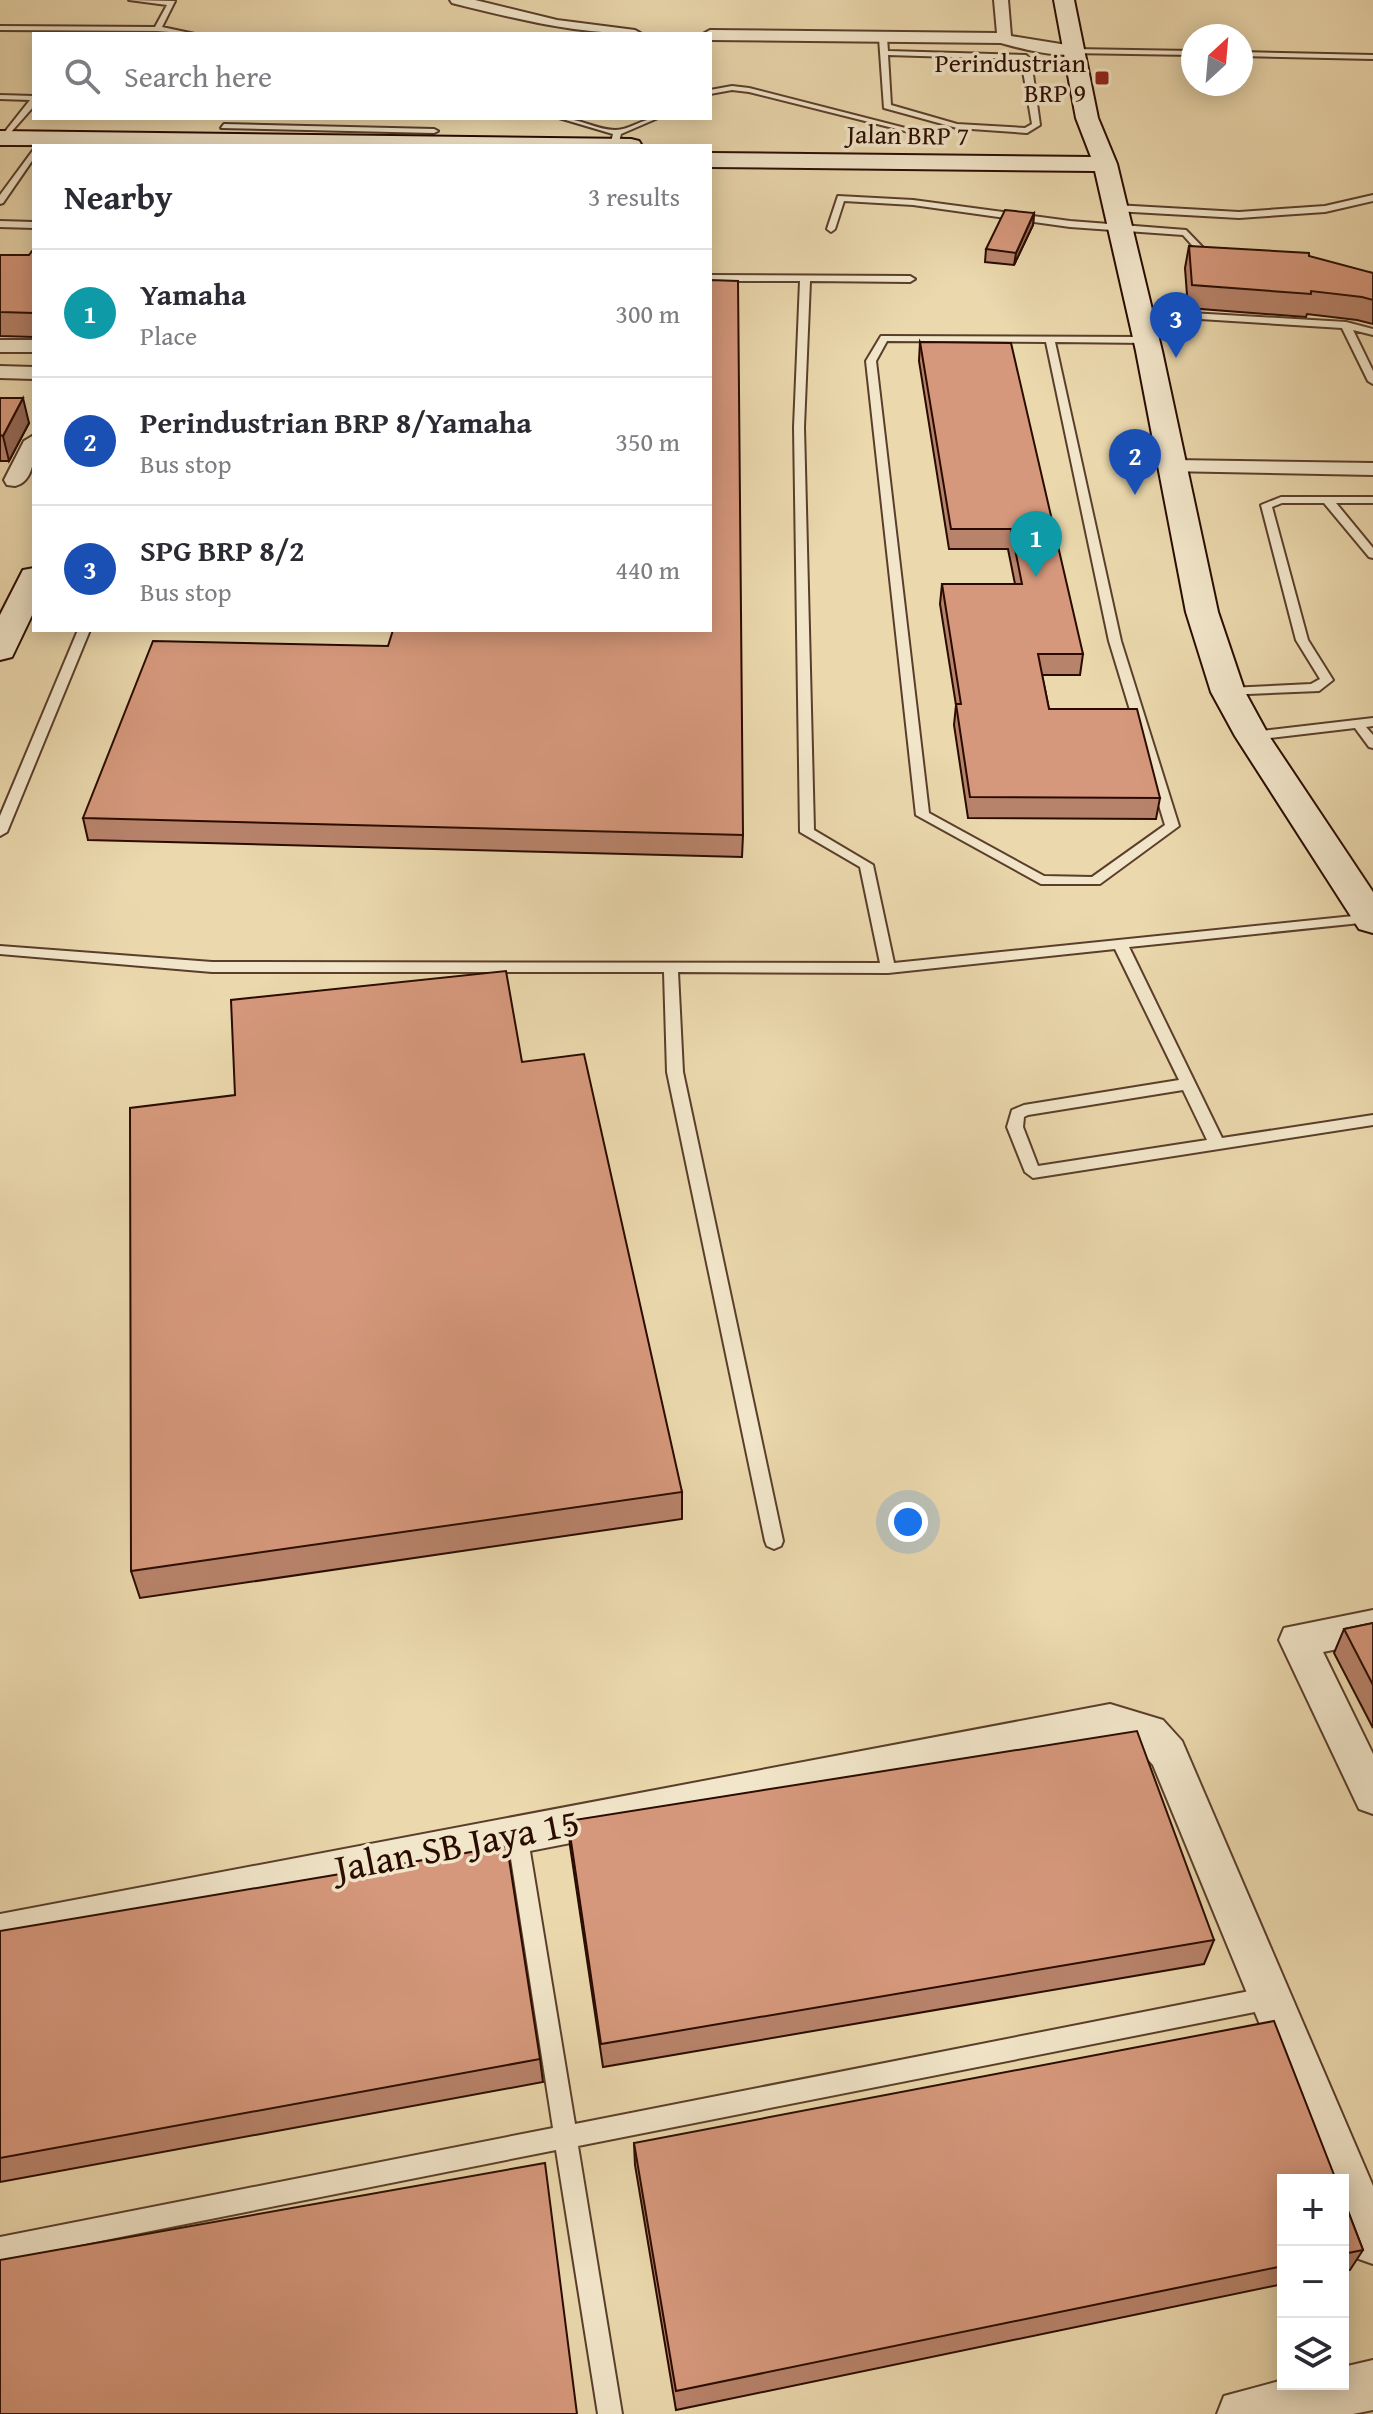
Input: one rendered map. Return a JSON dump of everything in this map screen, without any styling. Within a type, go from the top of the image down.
[{"type":"main road","points":[[1064,0],[1087,118],[1102,158],[1174,466],[1202,612],[1228,692],[1252,736],[1372,919]]},
{"type":"main road","points":[[992,158],[1071,142],[1083,132],[1087,118]]},
{"type":"main road","points":[[1,142],[434,133],[621,142]]},
{"type":"main road","points":[[1,142],[32,151]]},
{"type":"main road","name":"Jalan BRP 7","points":[[712,147],[992,158]]},
{"type":"main road","points":[[992,158],[1054,168],[1094,181],[1115,211]]},
{"type":"main road","name":"Jalan BRP 7","points":[[712,160],[1102,158]]},
{"type":"main road","points":[[0,650],[32,581]]},
{"type":"street","points":[[457,0],[599,32]]},
{"type":"street","points":[[1001,0],[1005,33],[1002,38]]},
{"type":"street","points":[[712,35],[884,45],[1002,38],[1073,51]]},
{"type":"street","points":[[0,346],[32,346]]},
{"type":"street","points":[[0,372],[32,373]]},
{"type":"street","points":[[16,480],[32,445]]},
{"type":"street","points":[[1174,466],[1373,469]]},
{"type":"street","points":[[1373,1626],[1298,1640],[1373,1796]]},
{"type":"street","name":"Jalan SB Jaya 15","points":[[0,1934],[1110,1721],[1149,1732],[1168,1754],[1271,1998]]},
{"type":"street","points":[[1271,1998],[1373,2241]]},
{"type":"street","points":[[1242,2414],[1373,2385]]},
{"type":"lane","points":[[133,0],[172,3],[157,29]]},
{"type":"lane","points":[[0,28],[157,29],[177,32]]},
{"type":"lane","points":[[884,45],[1026,58],[1036,125],[1027,131],[1013,132],[979,129],[887,106],[884,45]]},
{"type":"lane","points":[[1073,51],[1181,53]]},
{"type":"lane","points":[[1253,54],[1373,57]]},
{"type":"lane","points":[[712,92],[732,88],[749,90],[913,131]]},
{"type":"lane","points":[[0,97],[32,100]]},
{"type":"lane","points":[[1,142],[32,103]]},
{"type":"lane","points":[[340,120],[359,129]]},
{"type":"lane","points":[[570,120],[621,142],[651,120]]},
{"type":"lane","points":[[584,124],[592,120]]},
{"type":"lane","points":[[229,135],[359,129],[434,133]]},
{"type":"lane","points":[[0,201],[32,155]]},
{"type":"lane","points":[[831,229],[841,198],[935,203],[1033,219],[1115,211],[1239,215],[1325,209],[1373,198]]},
{"type":"lane","points":[[1115,211],[1186,233],[1208,261],[1220,262]]},
{"type":"lane","points":[[0,224],[32,225]]},
{"type":"lane","points":[[712,278],[910,279]]},
{"type":"lane","points":[[805,280],[799,427],[807,832],[866,865],[888,968]]},
{"type":"lane","points":[[1346,325],[1373,381]]},
{"type":"lane","points":[[1050,340],[1115,641],[1172,826],[1095,881],[1041,880],[923,815],[871,361],[884,338],[1050,340],[1142,326],[1346,325],[1373,332]]},
{"type":"lane","points":[[1327,500],[1373,555]]},
{"type":"lane","points":[[1228,692],[1311,688],[1319,687],[1327,680],[1302,640],[1266,508],[1275,501],[1373,500]]},
{"type":"lane","points":[[0,832],[83,632]]},
{"type":"lane","points":[[1252,736],[1373,722]]},
{"type":"lane","points":[[1358,724],[1373,744]]},
{"type":"lane","points":[[0,950],[212,967],[888,968],[1372,919]]},
{"type":"lane","points":[[1120,944],[1217,1144]]},
{"type":"lane","points":[[671,968],[675,1072],[774,1541]]},
{"type":"lane","points":[[1188,1084],[1033,1107],[1017,1114],[1015,1127],[1033,1172],[1373,1120]]},
{"type":"lane","points":[[517,1833],[610,2414]]},
{"type":"lane","points":[[0,2249],[1271,1998]]},
{"type":"building","points":[[1005,210],[1034,213],[1016,253],[986,249]]},
{"type":"building","points":[[1189,246],[1309,253],[1309,256],[1373,273],[1373,300],[1311,291],[1311,294],[1192,285]]},
{"type":"building","points":[[32,251],[32,313],[0,312],[0,255],[29,255]]},
{"type":"building","points":[[712,280],[738,281],[743,835],[83,818],[153,641],[388,646],[392,632],[712,632]]},
{"type":"building","points":[[920,342],[1011,343],[1083,654],[1038,654],[1049,709],[1137,709],[1160,798],[970,797],[956,704],[961,704],[942,584],[1022,584],[1011,529],[951,529]]},
{"type":"building","points":[[0,398],[23,398],[3,436],[0,435]]},
{"type":"building","points":[[506,971],[522,1062],[584,1054],[682,1492],[131,1571],[130,1108],[235,1095],[231,1000]]},
{"type":"building","points":[[1373,1623],[1373,1685],[1344,1629]]},
{"type":"building","points":[[1137,1731],[1214,1940],[601,2044],[568,1821]]},
{"type":"building","points":[[507,1846],[540,2059],[0,2158],[0,1931]]},
{"type":"building","points":[[1274,2021],[1334,2174],[1277,2174],[1277,2267],[676,2391],[634,2143]]},
{"type":"building","points":[[545,2163],[577,2414],[0,2414],[0,2260]]},
{"type":"building","points":[[1349,2214],[1363,2250],[1349,2253]]},
{"type":"place","name":"Perindustrian BRP 9","points":[[1102,78]]},
{"type":"place","name":"SPG BRP 8/2","points":[[1176,358]]},
{"type":"place","name":"Perindustrian BRP 8/Yamaha","points":[[1135,495]]},
{"type":"place","name":"Yamaha","points":[[1036,577]]}]
